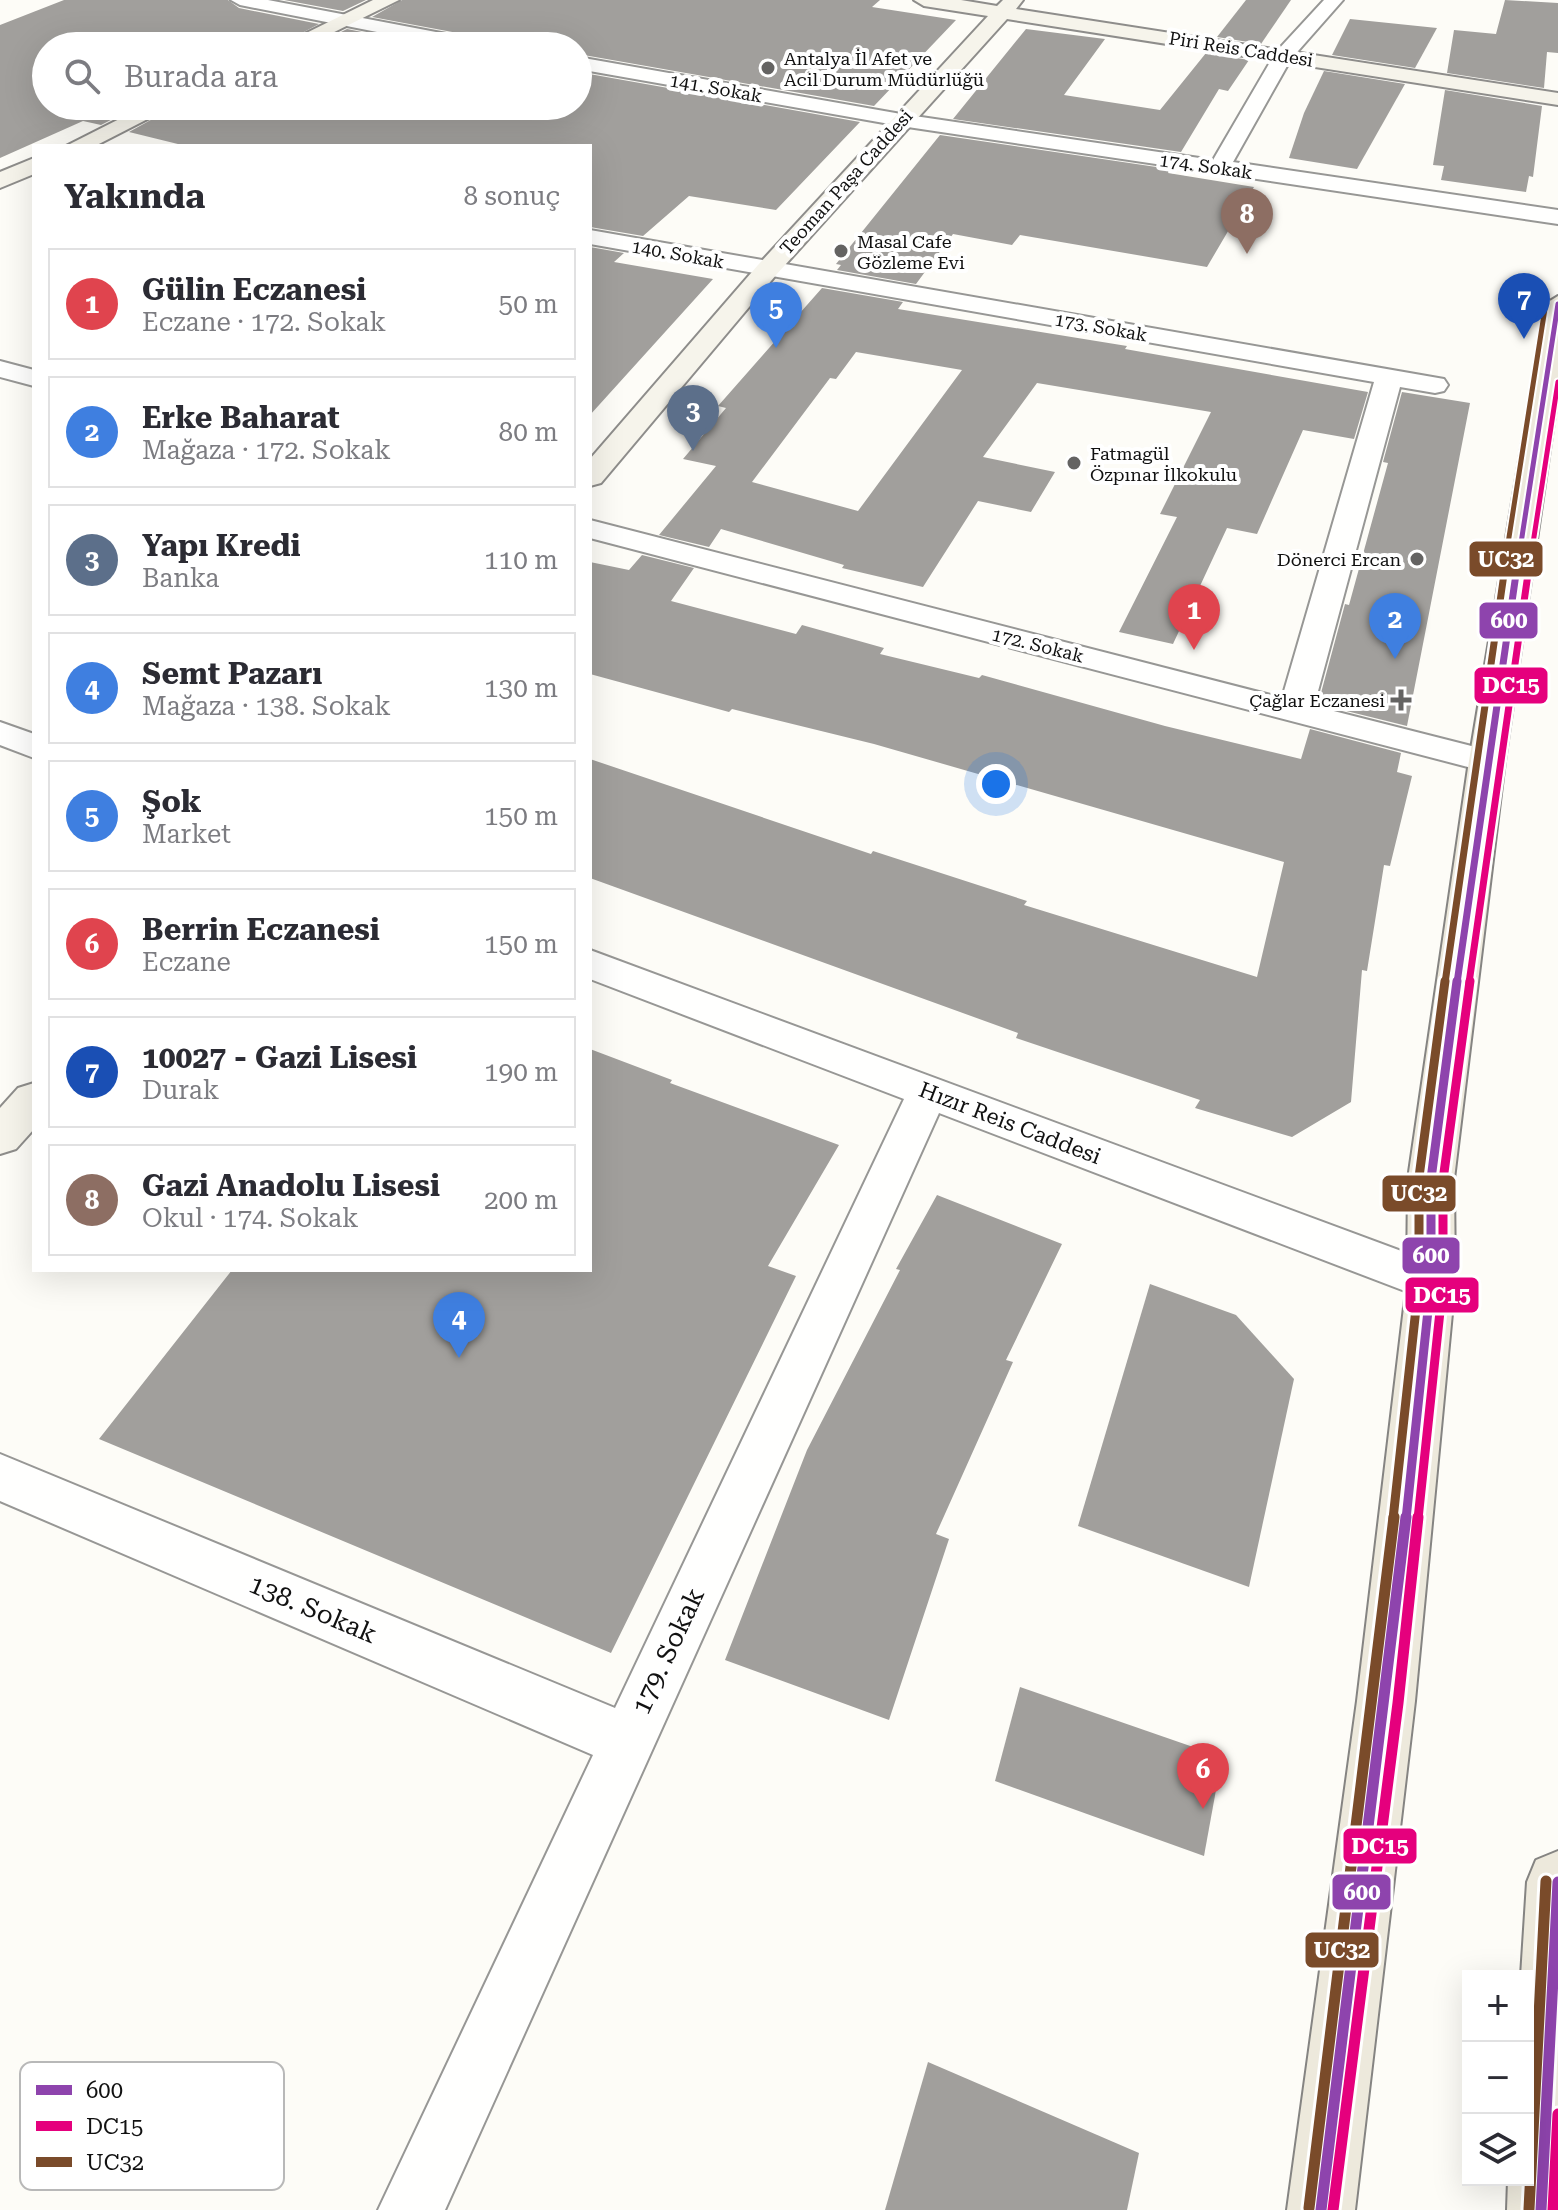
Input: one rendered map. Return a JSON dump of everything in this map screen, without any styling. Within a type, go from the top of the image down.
[{"type":"main road","points":[[1321,2210],[1386,1701],[1431,1282],[1431,1179],[1487,761],[1558,304]]},
{"type":"main road","points":[[1541,2210],[1558,1882]]},
{"type":"street","points":[[240,0],[398,32]]},
{"type":"street","points":[[320,32],[389,0]]},
{"type":"street","name":"Piri Reis Caddesi","points":[[924,0],[1007,6],[1283,56],[1558,99]]},
{"type":"street","points":[[1219,168],[1283,56],[1334,0]]},
{"type":"street","name":"Teoman Paşa Caddesi","points":[[592,475],[767,270],[1007,6]]},
{"type":"street","name":"141. Sokak","points":[[592,65],[901,120]]},
{"type":"street","points":[[86,144],[134,120]]},
{"type":"street","name":"174. Sokak","points":[[901,120],[1558,217]]},
{"type":"street","points":[[0,181],[32,166]]},
{"type":"street","name":"140. Sokak","points":[[592,237],[767,270]]},
{"type":"street","name":"173. Sokak","points":[[767,270],[1435,385]]},
{"type":"street","points":[[0,369],[32,377]]},
{"type":"street","points":[[1295,712],[1389,377]]},
{"type":"street","name":"172. Sokak","points":[[592,530],[1487,761]]},
{"type":"street","points":[[0,733],[32,746]]},
{"type":"street","name":"Hızır Reis Caddesi","points":[[592,965],[1431,1282]]},
{"type":"street","name":"179. Sokak","points":[[411,2210],[928,1092]]},
{"type":"street","points":[[0,1137],[32,1102]]},
{"type":"street","name":"138. Sokak","points":[[0,1477],[626,1741]]},
{"type":"building","points":[[64,0],[228,0],[239,8],[319,24],[304,32],[32,32],[32,120],[111,120],[101,125],[83,121],[0,158],[0,25]]},
{"type":"building","points":[[284,0],[366,0],[343,11]]},
{"type":"building","points":[[402,0],[880,0],[872,7],[956,20],[874,106],[592,56],[592,32],[452,32],[372,17]]},
{"type":"building","points":[[1246,0],[1291,0],[1261,44],[1217,37]]},
{"type":"building","points":[[1505,0],[1558,3],[1558,53],[1547,52],[1544,88],[1447,73],[1454,30],[1496,34]]},
{"type":"building","points":[[1350,19],[1437,28],[1415,68],[1332,55]]},
{"type":"building","points":[[1026,29],[1105,39],[1064,95],[1160,110],[1206,53],[1249,60],[1228,91],[1219,89],[1181,152],[953,119]]},
{"type":"building","points":[[1324,71],[1405,84],[1357,169],[1289,158],[1304,113]]},
{"type":"building","points":[[592,74],[860,122],[776,210],[689,196],[643,236],[592,227],[592,144],[178,144],[129,132],[151,120],[592,120]]},
{"type":"building","points":[[1445,90],[1542,106],[1533,177],[1529,176],[1526,192],[1441,180],[1444,166],[1433,165]]},
{"type":"building","points":[[940,135],[1170,169],[1168,173],[1254,187],[1207,267],[1020,235],[1012,245],[953,234],[916,284],[837,270],[841,265],[836,264]]},
{"type":"building","points":[[592,247],[624,253],[614,262],[713,279],[592,413]]},
{"type":"building","points":[[822,288],[903,302],[898,309],[1127,346],[1125,349],[1368,392],[1354,439],[1303,430],[1257,534],[1227,528],[1173,644],[1119,632],[1177,517],[1160,514],[1211,412],[1037,383],[983,457],[1055,472],[1031,512],[978,501],[923,587],[842,568],[844,565],[721,529],[709,547],[659,535],[716,466],[683,459],[726,408],[718,406]],"holes":[[[856,352],[962,370],[858,511],[752,482],[830,378],[836,379]]]},
{"type":"building","points":[[1402,392],[1470,403],[1407,726],[1318,704],[1388,463],[1383,462]]},
{"type":"building","points":[[642,555],[694,568],[671,601],[796,634],[802,625],[884,648],[880,654],[979,678],[982,675],[1165,726],[1301,759],[1310,729],[1401,753],[1397,772],[1412,776],[1390,866],[1384,865],[1367,971],[1362,970],[1351,1102],[1292,1137],[1195,1108],[1200,1100],[1016,1038],[1018,1033],[592,879],[592,760],[871,854],[873,851],[1027,901],[1024,905],[1257,977],[1284,862],[874,744],[732,709],[729,712],[592,675],[592,562],[629,570]]},
{"type":"building","points":[[592,1050],[672,1080],[670,1083],[839,1145],[768,1266],[796,1276],[611,1653],[99,1439],[230,1272],[592,1272]]},
{"type":"building","points":[[937,1195],[1062,1244],[1006,1360],[1013,1362],[936,1534],[949,1539],[889,1720],[725,1660],[807,1450],[900,1270],[896,1269]]},
{"type":"building","points":[[1150,1284],[1236,1315],[1294,1379],[1249,1587],[1078,1526]]},
{"type":"building","points":[[1020,1687],[1222,1757],[1204,1856],[995,1781]]},
{"type":"building","points":[[928,2062],[1139,2153],[1127,2210],[885,2210]]},
{"type":"transit line","name":"UC32","points":[[1309,2208],[1374,1700],[1419,1281],[1419,1177],[1475,759],[1546,302]]},
{"type":"transit line","name":"600","points":[[1321,2210],[1386,1701],[1431,1282],[1431,1179],[1487,761],[1558,304]]},
{"type":"transit line","name":"DC15","points":[[1333,2210],[1398,1703],[1443,1283],[1443,1180],[1499,763],[1558,382]]},
{"type":"transit line","name":"UC32","points":[[1529,2209],[1546,1881]]},
{"type":"transit line","name":"600","points":[[1541,2210],[1558,1882]]},
{"type":"transit line","name":"DC15","points":[[1553,2210],[1558,2114]]},
{"type":"place","name":"Antalya İl Afet ve Acil Durum Müdürlüğü","points":[[768,68]]},
{"type":"place","name":"Masal Cafe Gözleme Evi","points":[[841,251]]},
{"type":"place","name":"Gazi Anadolu Lisesi","points":[[1247,254]]},
{"type":"place","name":"10027 - Gazi Lisesi","points":[[1524,339]]},
{"type":"place","name":"Şok","points":[[776,348]]},
{"type":"place","name":"Yapı Kredi","points":[[693,451]]},
{"type":"place","name":"Fatmagül Özpınar İlkokulu","points":[[1074,463]]},
{"type":"place","name":"Dönerci Ercan","points":[[1417,559]]},
{"type":"place","name":"Gülin Eczanesi","points":[[1194,650]]},
{"type":"place","name":"Erke Baharat","points":[[1395,659]]},
{"type":"place","name":"Çağlar Eczanesi","points":[[1401,700]]},
{"type":"place","name":"Semt Pazarı","points":[[459,1358]]},
{"type":"place","name":"Berrin Eczanesi","points":[[1203,1809]]}]
